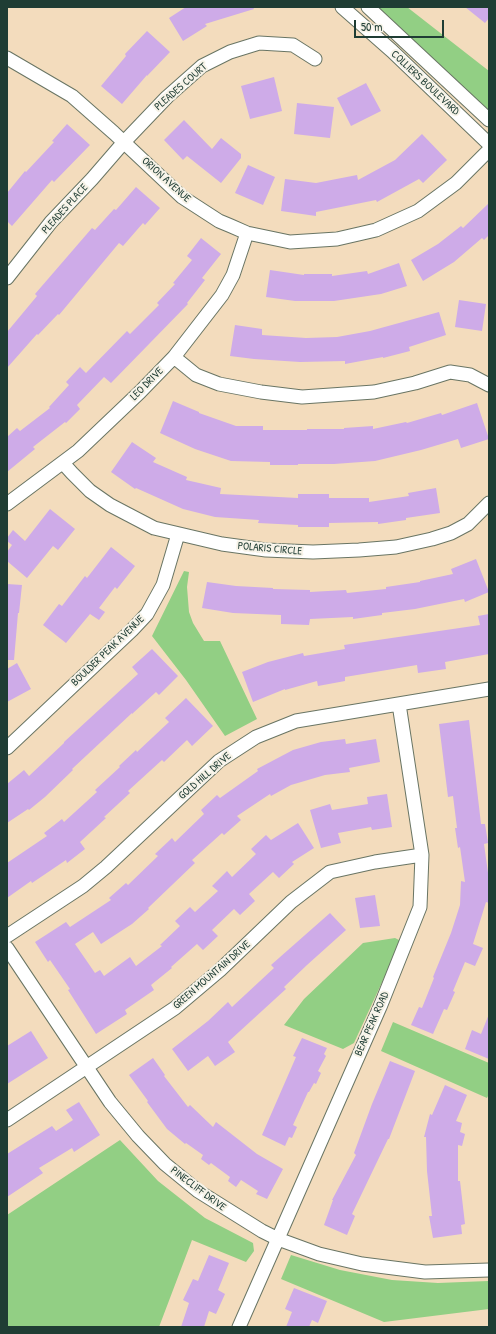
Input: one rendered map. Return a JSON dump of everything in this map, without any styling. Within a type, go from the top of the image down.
[{"type":"street","name":"COLLIERS BOULEVARD","points":[[342,7],[392,51],[489,144]]},
{"type":"street","name":"COLLIERS BOULEVARD","points":[[368,7],[489,120]]},
{"type":"street","name":"PLEADES COURT","points":[[124,142],[167,97],[202,66],[230,52],[259,43],[293,45],[315,59]]},
{"type":"street","name":"ORION AVENUE","points":[[7,58],[72,96],[124,142],[182,197],[219,221],[247,233],[290,242],[337,239],[376,230],[418,211],[456,183],[489,150]]},
{"type":"street","name":"PLEADES PLACE","points":[[7,278],[51,222],[92,179],[124,142]]},
{"type":"street","name":"LEO DRIVE","points":[[7,504],[63,463],[78,450],[140,392],[174,357],[222,295],[233,275],[247,233]]},
{"type":"street","points":[[174,357],[196,375],[220,384],[261,392],[302,397],[374,392],[415,383],[450,372],[470,375],[489,385]]},
{"type":"street","name":"POLARIS CIRCLE","points":[[63,463],[90,491],[110,505],[154,528],[222,544],[266,550],[313,552],[396,547],[451,533],[468,524],[489,503]]},
{"type":"street","name":"BOULDER PEAK AVENUE","points":[[7,748],[147,614],[163,585],[178,534]]},
{"type":"street","name":"GOLD HILL DRIVE","points":[[7,936],[83,886],[106,867],[219,761],[256,737],[296,721],[489,689]]},
{"type":"street","name":"BEAR PEAK ROAD","points":[[239,1327],[380,1008],[420,907],[422,855],[399,704]]},
{"type":"street","name":"GREEN MOUNTAIN DRIVE","points":[[7,1120],[175,1008],[220,970],[291,902],[330,872],[376,862],[422,855]]},
{"type":"street","name":"PINECLIFF DRIVE","points":[[7,948],[114,1108],[165,1164],[198,1191],[262,1231],[278,1239],[319,1254],[362,1264],[425,1272],[489,1270]]},
{"type":"green space","points":[[377,7],[407,7],[489,71],[489,112]]},
{"type":"green space","points":[[184,571],[189,572],[187,587],[189,612],[193,623],[204,641],[220,641],[257,719],[225,736],[186,680],[152,636]]},
{"type":"green space","points":[[395,938],[401,941],[354,1043],[343,1049],[284,1025],[304,999],[363,943]]},
{"type":"green space","points":[[393,1022],[489,1063],[489,1094],[487,1098],[381,1051]]},
{"type":"green space","points":[[120,1140],[158,1181],[205,1218],[253,1243],[254,1251],[246,1262],[192,1240],[159,1327],[7,1327],[7,1215]]},
{"type":"green space","points":[[291,1255],[340,1270],[392,1280],[438,1283],[488,1281],[489,1309],[384,1322],[281,1279]]},
{"type":"building","points":[[186,7],[253,7],[254,9],[205,24],[207,26],[183,41],[169,18]]},
{"type":"building","points":[[465,7],[489,7],[489,18],[485,23]]},
{"type":"building","points":[[147,31],[170,52],[147,75],[122,104],[101,86],[126,56],[125,54]]},
{"type":"building","points":[[274,77],[282,111],[250,119],[241,86]]},
{"type":"building","points":[[366,83],[381,111],[351,126],[337,98]]},
{"type":"building","points":[[297,103],[334,107],[330,138],[294,134]]},
{"type":"building","points":[[184,120],[212,149],[221,138],[241,154],[241,158],[221,183],[187,156],[183,160],[164,140]]},
{"type":"building","points":[[67,124],[90,145],[54,182],[52,180],[12,226],[7,221],[7,193],[25,171],[26,172],[54,142],[52,141]]},
{"type":"building","points":[[422,134],[447,160],[423,183],[419,179],[377,202],[376,200],[316,212],[316,216],[281,211],[285,179],[316,183],[357,175],[358,180],[395,160]]},
{"type":"building","points":[[248,165],[275,177],[263,205],[235,193]]},
{"type":"building","points":[[136,187],[160,208],[145,225],[143,223],[123,246],[119,243],[59,315],[58,314],[38,335],[37,334],[7,368],[7,332],[37,296],[35,294],[92,228],[95,230],[114,209],[116,210]]},
{"type":"building","points":[[489,203],[489,235],[484,240],[482,238],[454,262],[423,281],[411,260],[438,244],[461,226],[463,228]]},
{"type":"building","points":[[201,238],[221,254],[202,278],[205,280],[187,303],[188,304],[111,383],[104,377],[77,405],[80,409],[66,423],[65,422],[33,447],[35,449],[7,472],[7,437],[17,428],[20,431],[50,408],[49,407],[69,385],[66,382],[80,367],[86,373],[127,331],[130,334],[159,305],[157,303],[175,284],[173,283],[192,260],[187,256]]},
{"type":"building","points":[[399,263],[407,286],[381,294],[334,301],[295,301],[266,297],[270,270],[304,275],[332,274],[332,276],[367,271],[368,274]]},
{"type":"building","points":[[459,300],[486,304],[482,331],[455,327]]},
{"type":"building","points":[[439,312],[446,335],[409,347],[410,351],[383,358],[345,364],[345,361],[300,362],[230,356],[235,325],[262,329],[262,335],[306,338],[337,337],[370,331]]},
{"type":"building","points":[[173,401],[199,413],[236,426],[263,426],[263,430],[344,429],[373,426],[373,429],[407,423],[441,413],[442,415],[477,403],[489,439],[461,448],[458,439],[375,461],[334,464],[270,465],[270,462],[231,461],[195,449],[160,433]]},
{"type":"building","points":[[132,442],[156,458],[153,462],[187,477],[186,480],[221,488],[220,494],[298,498],[298,494],[329,494],[329,498],[369,498],[369,502],[409,496],[408,493],[436,488],[440,513],[378,524],[378,522],[329,523],[329,527],[298,527],[298,525],[258,523],[259,520],[215,517],[183,509],[136,488],[135,489],[111,472]]},
{"type":"building","points":[[50,509],[75,529],[58,550],[53,546],[27,578],[7,561],[7,552],[12,545],[7,541],[7,538],[13,530],[25,541]]},
{"type":"building","points":[[111,547],[135,566],[117,589],[115,587],[99,608],[105,612],[99,620],[90,614],[66,643],[43,625],[59,604],[62,606],[85,576],[87,578]]},
{"type":"building","points":[[476,559],[489,592],[465,602],[464,599],[415,609],[382,613],[382,615],[353,619],[353,617],[310,619],[309,625],[281,624],[281,615],[233,613],[202,608],[207,582],[273,589],[310,590],[310,592],[346,590],[347,593],[386,589],[386,587],[420,582],[453,574],[451,569]]},
{"type":"building","points":[[7,584],[22,585],[14,660],[7,660]]},
{"type":"building","points":[[489,614],[489,654],[445,662],[446,669],[418,673],[417,665],[345,677],[345,681],[318,686],[317,681],[285,689],[253,702],[242,672],[268,662],[303,653],[304,656],[345,649],[344,645],[480,625],[478,616]]},
{"type":"building","points":[[152,649],[178,676],[159,695],[156,692],[132,713],[72,769],[73,770],[45,797],[29,810],[28,809],[7,823],[7,784],[24,770],[29,776],[138,674],[132,667]]},
{"type":"building","points":[[17,663],[31,689],[7,702],[7,669]]},
{"type":"building","points":[[186,698],[213,726],[192,746],[187,740],[164,762],[162,760],[128,791],[130,793],[80,842],[85,849],[67,863],[66,860],[32,883],[31,881],[7,898],[7,863],[47,836],[44,833],[62,819],[64,822],[97,792],[95,790],[120,767],[119,766],[136,750],[137,752],[169,722],[165,718]]},
{"type":"building","points":[[469,720],[481,824],[485,824],[488,843],[484,844],[489,880],[489,903],[486,902],[473,944],[483,948],[475,966],[465,962],[447,1010],[444,1009],[433,1034],[411,1025],[419,1007],[422,1008],[451,933],[460,905],[461,881],[465,882],[460,847],[458,848],[455,828],[457,828],[453,796],[448,797],[439,724]]},
{"type":"building","points":[[345,739],[346,744],[376,739],[380,762],[349,768],[350,772],[325,775],[291,785],[271,796],[270,794],[237,816],[241,820],[224,835],[222,833],[192,860],[195,863],[132,924],[101,944],[93,932],[75,944],[95,973],[100,970],[104,976],[130,957],[136,966],[162,946],[160,945],[180,926],[175,921],[190,907],[195,912],[218,891],[212,886],[227,871],[232,877],[256,854],[251,849],[266,835],[271,840],[298,823],[314,848],[292,862],[294,864],[279,878],[273,872],[249,894],[255,901],[240,915],[234,909],[212,930],[218,936],[203,950],[197,944],[171,967],[172,968],[151,985],[154,990],[125,1010],[127,1014],[96,1034],[68,990],[70,989],[50,960],[48,962],[35,942],[66,922],[70,927],[111,900],[109,898],[126,883],[128,885],[158,856],[155,854],[172,838],[175,842],[204,814],[201,810],[217,795],[220,798],[258,771],[257,769],[293,750],[321,742]]},
{"type":"building","points":[[387,794],[392,827],[372,830],[371,827],[338,833],[341,843],[321,848],[310,810],[330,804],[332,810],[368,804],[367,797]]},
{"type":"building","points":[[375,895],[380,926],[360,928],[355,898]]},
{"type":"building","points":[[330,913],[346,930],[284,987],[286,989],[228,1042],[235,1052],[215,1066],[208,1056],[188,1071],[172,1049],[208,1021],[228,1002],[232,1007],[274,968],[271,965]]},
{"type":"building","points":[[489,1014],[489,1059],[465,1049],[472,1030],[481,1034]]},
{"type":"building","points":[[31,1031],[48,1058],[7,1084],[7,1046]]},
{"type":"building","points":[[302,1038],[327,1048],[324,1054],[326,1056],[318,1071],[321,1073],[316,1084],[314,1083],[308,1092],[293,1125],[297,1127],[292,1138],[289,1137],[285,1146],[262,1135],[296,1057],[293,1056]]},
{"type":"building","points":[[153,1058],[165,1075],[164,1076],[188,1107],[190,1105],[213,1127],[216,1122],[257,1154],[283,1169],[267,1199],[256,1194],[258,1191],[241,1180],[236,1187],[228,1181],[230,1177],[211,1163],[209,1165],[201,1159],[203,1155],[186,1143],[185,1144],[167,1129],[129,1075]]},
{"type":"building","points":[[390,1061],[415,1071],[389,1139],[352,1214],[355,1216],[347,1235],[324,1225],[332,1200],[356,1155],[354,1153]]},
{"type":"building","points":[[445,1085],[467,1095],[456,1121],[462,1123],[460,1132],[465,1134],[462,1146],[458,1145],[458,1181],[460,1181],[465,1224],[461,1225],[462,1234],[433,1238],[429,1216],[432,1216],[427,1171],[426,1137],[424,1137],[430,1114],[432,1115]]},
{"type":"building","points":[[79,1102],[100,1135],[74,1152],[72,1148],[39,1168],[43,1173],[7,1197],[7,1154],[52,1126],[56,1131],[73,1120],[66,1110]]},
{"type":"building","points":[[209,1255],[229,1263],[218,1290],[225,1294],[216,1314],[209,1311],[204,1327],[181,1327],[189,1303],[183,1300],[193,1279],[198,1281]]},
{"type":"building","points":[[294,1288],[327,1301],[318,1323],[312,1320],[309,1327],[286,1327],[292,1312],[285,1309]]}]
